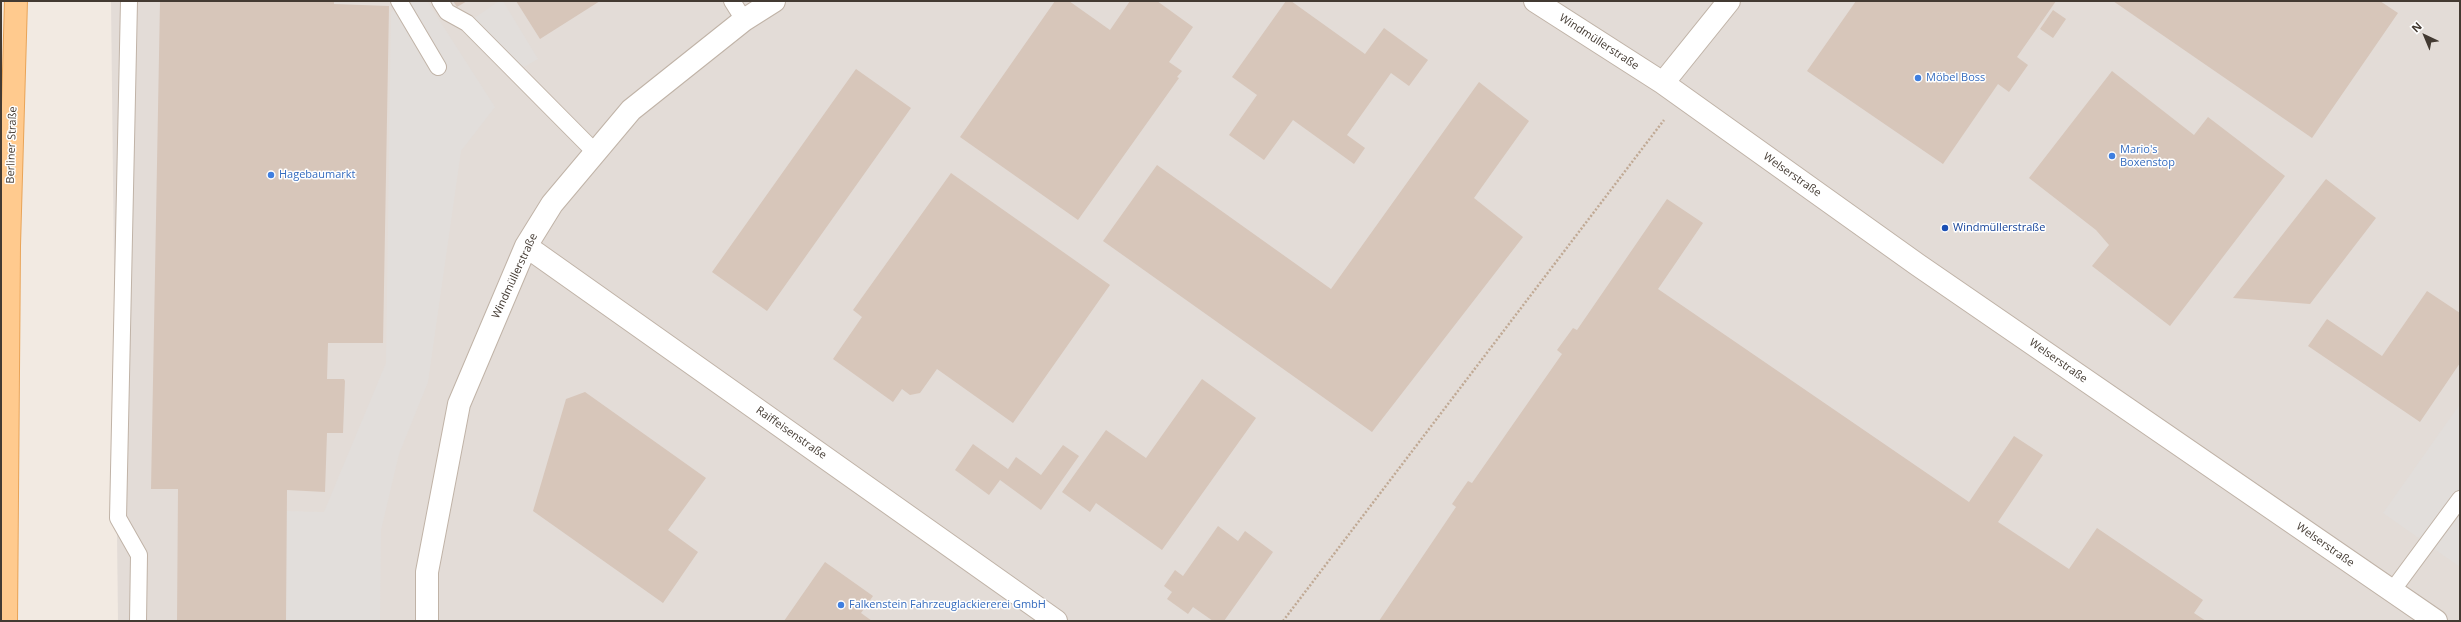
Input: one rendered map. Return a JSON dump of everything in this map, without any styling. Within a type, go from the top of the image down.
[{"type":"main road","name":"Berliner Straße","points":[[6,621],[9,246],[16,1]]},
{"type":"main road","name":"Berliner Straße","points":[[16,28],[19,1]]},
{"type":"street","name":"Windmüllerstraße","points":[[427,621],[426,572],[459,404],[526,246],[552,204],[631,110],[744,20],[774,1]]},
{"type":"street","name":"Windmüllerstraße","points":[[1535,1],[1663,83],[1682,97]]},
{"type":"street","points":[[1663,83],[1728,1]]},
{"type":"street","name":"Welserstraße","points":[[1682,97],[1925,269],[2436,621]]},
{"type":"street","name":"Raiffeisenstraße","points":[[526,246],[1056,621]]},
{"type":"lane","points":[[129,1],[118,518],[139,555],[138,621]]},
{"type":"lane","points":[[399,1],[438,67]]},
{"type":"lane","points":[[440,1],[447,12],[467,23],[596,152]]},
{"type":"lane","points":[[732,1],[744,20]]},
{"type":"lane","points":[[2392,591],[2460,499]]},
{"type":"path","points":[[1282,621],[1682,97]]},
{"type":"shaded area","points":[[111,1],[2460,1],[2460,621],[118,621]]},
{"type":"shaded area","points":[[407,1],[427,1],[495,107],[461,151],[428,382],[399,454],[381,530],[380,621],[286,621],[286,511],[324,512],[386,363],[391,12]]},
{"type":"shaded area","points":[[499,1],[503,1],[538,59],[515,72],[467,23]]},
{"type":"shaded area","points":[[2460,404],[2460,567],[2383,513]]},
{"type":"building","name":"Hagebaumarkt","points":[[160,1],[334,1],[334,4],[389,6],[383,343],[328,343],[327,379],[344,379],[345,381],[343,433],[327,433],[325,492],[287,490],[286,621],[177,621],[178,489],[151,489]]},
{"type":"building","points":[[453,1],[467,1],[457,7]]},
{"type":"building","points":[[516,1],[600,1],[540,39]]},
{"type":"building","points":[[1055,1],[1069,1],[1110,30],[1130,1],[1157,1],[1193,27],[1169,62],[1182,71],[1177,77],[1179,78],[1078,220],[960,137]]},
{"type":"building","points":[[1286,1],[1291,1],[1365,54],[1384,28],[1428,60],[1409,86],[1391,73],[1347,135],[1365,148],[1354,164],[1293,120],[1264,160],[1229,135],[1257,95],[1232,77]]},
{"type":"building","name":"Möbel Boss","points":[[1856,1],[2056,1],[2017,57],[2028,65],[2009,92],[1998,84],[1943,164],[1807,71]]},
{"type":"building","points":[[2113,1],[2380,1],[2398,13],[2312,138]]},
{"type":"building","points":[[2053,10],[2066,19],[2053,38],[2040,29]]},
{"type":"building","points":[[856,69],[911,108],[767,311],[712,272]]},
{"type":"building","points":[[2112,71],[2194,135],[2208,117],[2285,176],[2170,326],[2092,266],[2109,245],[2096,230],[2029,178]]},
{"type":"building","points":[[1479,82],[1529,121],[1474,198],[1523,237],[1372,432],[1103,241],[1157,165],[1331,289]]},
{"type":"building","points":[[951,173],[1110,285],[1013,423],[937,369],[920,393],[910,395],[902,389],[893,402],[833,359],[862,317],[853,310]]},
{"type":"building","points":[[2326,179],[2376,218],[2310,304],[2233,298]]},
{"type":"building","points":[[1667,199],[1703,223],[1658,289],[1969,502],[2014,436],[2043,455],[1998,522],[2069,569],[2097,528],[2203,600],[2194,613],[2206,621],[1379,621],[1456,507],[1452,504],[1468,481],[1472,483],[1562,354],[1557,350],[1573,328],[1577,330]]},
{"type":"building","points":[[2427,291],[2460,313],[2460,363],[2420,422],[2308,346],[2327,319],[2382,356]]},
{"type":"building","points":[[1202,379],[1256,418],[1162,550],[1096,503],[1090,512],[1062,492],[1106,430],[1146,458]]},
{"type":"building","points":[[585,392],[706,478],[668,530],[698,552],[663,603],[533,511],[566,399]]},
{"type":"building","points":[[973,444],[1008,469],[1016,457],[1041,475],[1063,445],[1079,456],[1041,510],[1000,480],[989,495],[955,470]]},
{"type":"building","points":[[1218,526],[1238,541],[1245,531],[1273,552],[1224,621],[1213,621],[1193,607],[1188,614],[1167,599],[1172,592],[1164,586],[1175,570],[1183,576]]},
{"type":"building","points":[[825,562],[873,596],[861,613],[872,621],[784,621]]},
{"type":"place","name":"Möbel Boss","points":[[1918,78]]},
{"type":"place","name":"Mario's Boxenstop","points":[[2112,156]]},
{"type":"place","name":"Hagebaumarkt","points":[[271,175]]},
{"type":"place","name":"Windmüllerstraße","points":[[1945,228]]},
{"type":"place","name":"Falkenstein Fahrzeuglackiererei GmbH","points":[[841,605]]}]
